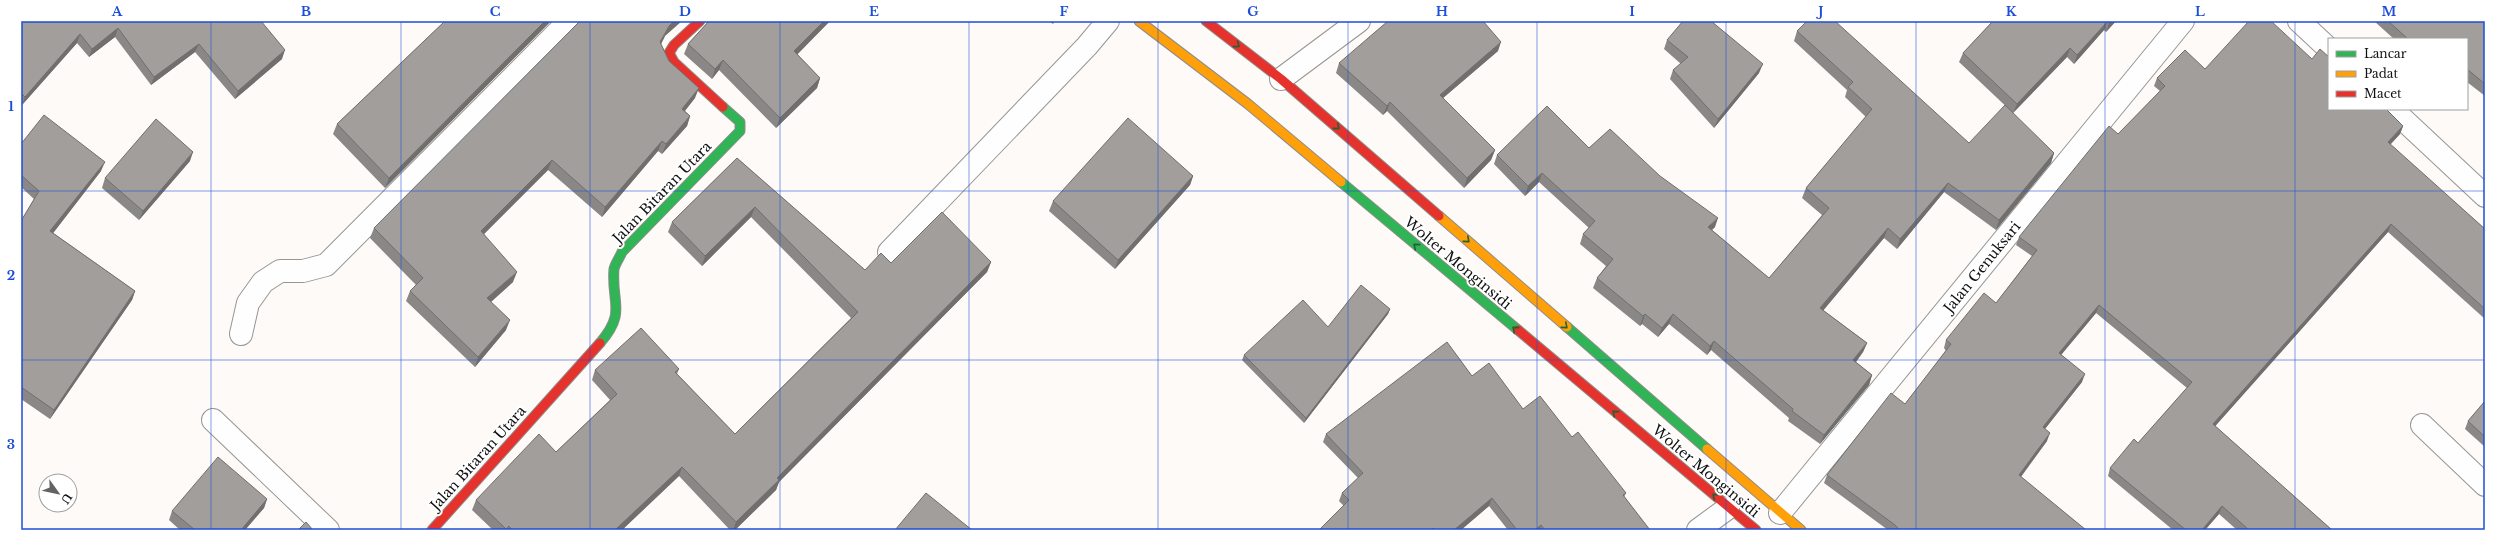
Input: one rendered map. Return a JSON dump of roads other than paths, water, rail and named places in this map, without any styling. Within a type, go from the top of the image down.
[{"type":"main road","name":"Jalan Bitaran Utara","points":[[438,528],[603,338],[615,320],[614,268],[622,252],[740,131],[740,122],[674,62],[669,53],[674,45],[700,21]]},
{"type":"main road","name":"Wolter Monginsidi","points":[[1139,21],[1248,104],[1756,530]]},
{"type":"main road","name":"Wolter Monginsidi","points":[[1206,21],[1281,79],[1801,530]]},
{"type":"street","points":[[241,334],[248,304],[262,282],[280,271],[303,271],[326,265],[569,21]]},
{"type":"street","points":[[1281,79],[1359,21]]},
{"type":"street","name":"Jalan Genuksari","points":[[1780,513],[2183,21]]},
{"type":"street","points":[[2299,21],[2328,48]]},
{"type":"street","points":[[889,252],[1087,46],[1108,22]]},
{"type":"street","points":[[2393,110],[2485,196]]},
{"type":"street","points":[[213,420],[328,530]]},
{"type":"street","points":[[2422,425],[2485,485]]},
{"type":"street","points":[[1698,530],[1728,508]]}]
